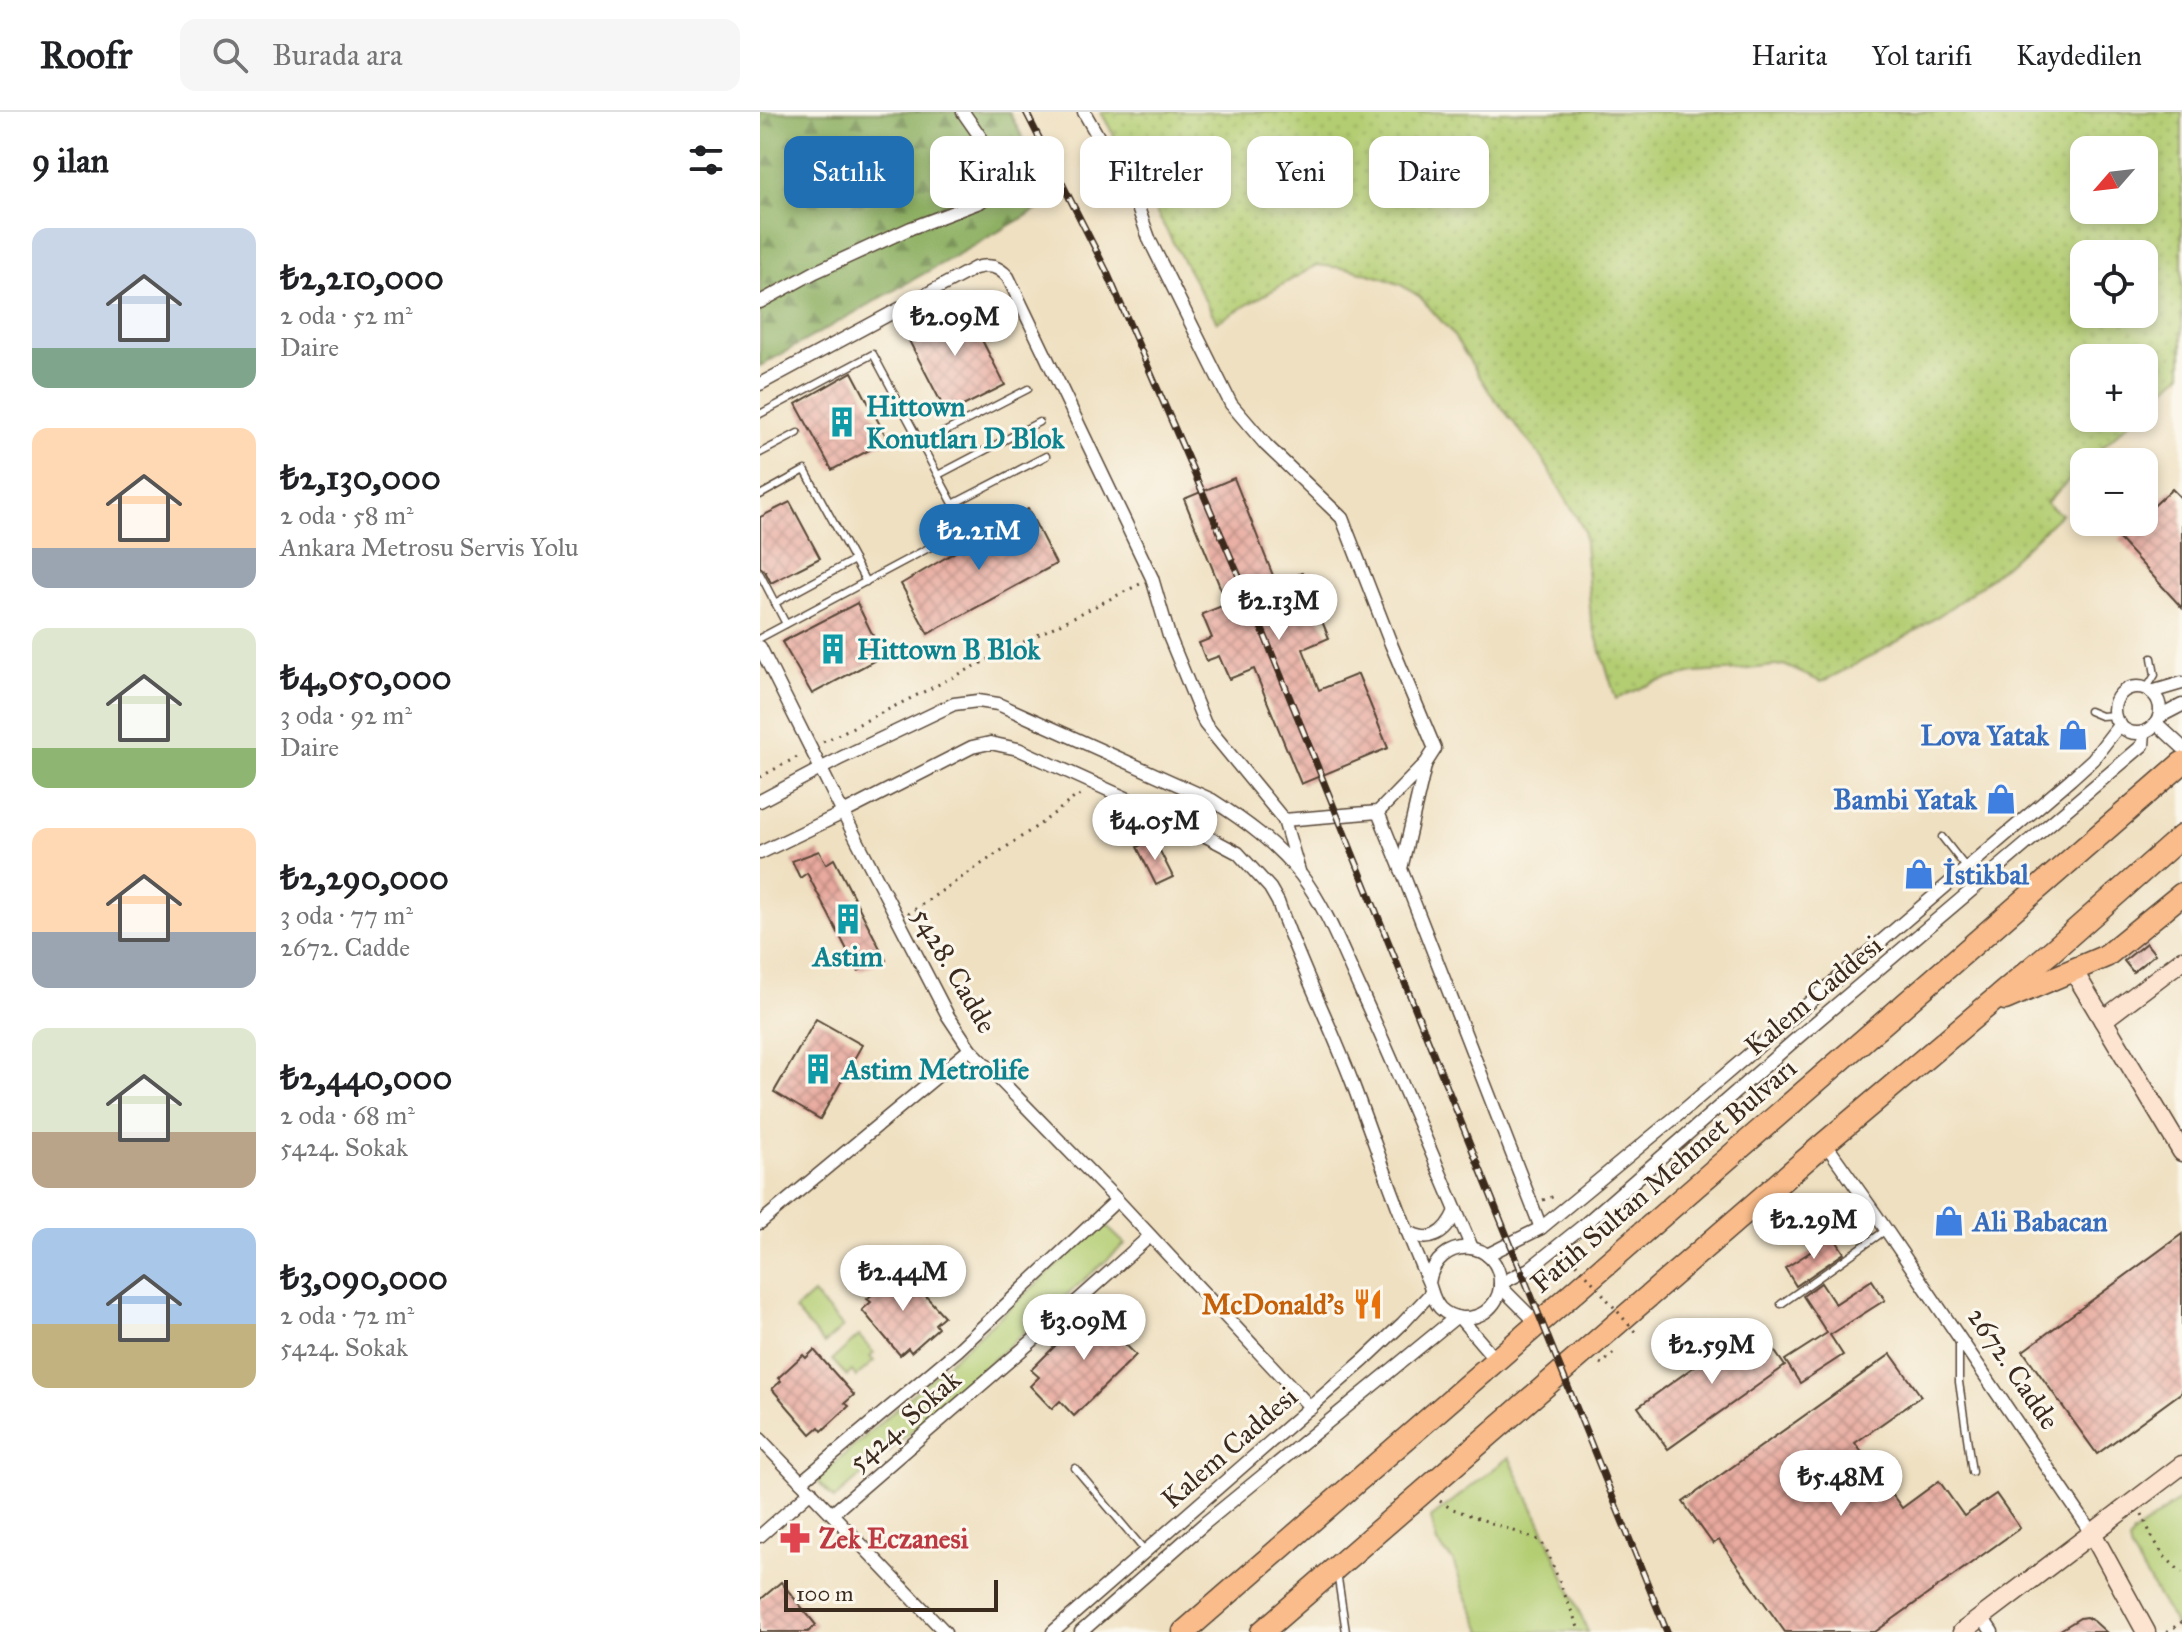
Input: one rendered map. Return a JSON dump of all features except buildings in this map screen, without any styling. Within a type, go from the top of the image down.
[{"type":"highway","name":"Fatih Sultan Mehmet Bulvarı","points":[[1184,1632],[2182,763]]},
{"type":"highway","points":[[1262,1632],[2182,836]]},
{"type":"highway","points":[[1986,1007],[2106,956],[2182,894]]},
{"type":"street","points":[[760,302],[815,272],[897,234],[980,202],[999,186],[1004,171],[963,112]]},
{"type":"street","points":[[1084,112],[1137,205],[1150,241],[1231,404],[1266,445],[1342,518],[1435,749],[1426,763],[1378,812],[1284,820]]},
{"type":"street","points":[[760,384],[975,268],[988,265],[1008,277],[1152,578],[1169,636],[1205,724],[1284,820],[1300,874]]},
{"type":"street","name":"5428. Cadde","points":[[760,647],[948,1016],[970,1049],[1117,1200],[1311,1408]]},
{"type":"street","points":[[2182,683],[2149,690],[2134,687],[2122,693],[2115,704],[2118,720],[2131,731],[2144,732],[2182,705]]},
{"type":"street","points":[[2149,690],[2159,703],[2157,720],[2182,747]]},
{"type":"street","points":[[760,801],[954,704],[988,701],[1212,800],[1238,816],[1300,874],[1327,918],[1472,1248]]},
{"type":"street","name":"Kalem Caddesi","points":[[1487,1255],[1541,1228],[1968,869],[2093,759],[2118,720]]},
{"type":"street","name":"Kalem Caddesi","points":[[1500,1285],[1529,1269],[1584,1225],[1725,1100],[2143,745],[2144,732]]},
{"type":"street","points":[[760,853],[953,756],[990,743],[1018,749],[1181,823],[1238,853],[1270,888],[1278,902],[1351,1079],[1430,1288],[1443,1311],[1458,1318],[1496,1360]]},
{"type":"street","points":[[1401,869],[1426,763]]},
{"type":"street","points":[[1378,812],[1541,1228]]},
{"type":"street","points":[[2103,1020],[2182,960]]},
{"type":"street","points":[[2073,970],[2182,1152]]},
{"type":"street","points":[[760,1223],[970,1049]]},
{"type":"street","name":"2672. Cadde","points":[[1825,1143],[2092,1533],[2146,1632]]},
{"type":"street","points":[[760,1536],[806,1486],[969,1340],[1117,1200]]},
{"type":"street","points":[[1406,1230],[1415,1237],[1442,1233],[1450,1225],[1456,1211]]},
{"type":"street","name":"5424. Sokak","points":[[833,1513],[1150,1236]]},
{"type":"street","points":[[1430,1288],[1435,1263],[1451,1250],[1472,1248],[1487,1255],[1498,1271],[1500,1285],[1495,1301],[1489,1309],[1471,1318],[1458,1318]]},
{"type":"street","points":[[1500,1285],[1538,1324]]},
{"type":"street","name":"Kalem Caddesi","points":[[1053,1632],[1311,1408],[1402,1324],[1430,1288]]},
{"type":"street","name":"Kalem Caddesi","points":[[1081,1632],[1205,1523],[1458,1318]]},
{"type":"street","points":[[760,1439],[945,1632]]},
{"type":"street","points":[[1962,1632],[1987,1624],[2092,1533],[2182,1465]]},
{"type":"lane","points":[[760,414],[873,354],[966,528]]},
{"type":"lane","points":[[921,444],[1028,389]]},
{"type":"lane","points":[[938,475],[1039,422]]},
{"type":"lane","points":[[760,453],[798,433]]},
{"type":"lane","points":[[953,504],[1046,456]]},
{"type":"lane","points":[[760,495],[805,470],[866,582]]},
{"type":"lane","points":[[760,638],[996,512]]},
{"type":"lane","points":[[775,603],[854,560]]},
{"type":"lane","points":[[760,574],[786,624]]},
{"type":"lane","points":[[2149,690],[2155,675],[2152,658]]},
{"type":"lane","points":[[2089,711],[2118,720]]},
{"type":"lane","points":[[1942,837],[1979,884]]},
{"type":"lane","points":[[1781,1304],[1886,1230]]},
{"type":"lane","points":[[1959,1337],[1959,1382],[1972,1472]]},
{"type":"lane","points":[[1075,1468],[1146,1552]]},
{"type":"lane","points":[[1336,1566],[1346,1632]]},
{"type":"path","points":[[830,737],[1152,578]]},
{"type":"path","points":[[760,777],[772,771]]},
{"type":"path","points":[[898,920],[1078,795],[1084,798]]},
{"type":"path","points":[[1566,1251],[1636,1333]]},
{"type":"path","points":[[1424,1490],[1450,1508],[1539,1540],[1546,1549],[1580,1632]]},
{"type":"path","points":[[2135,1501],[2164,1556],[2182,1573]]},
{"type":"path","points":[[2167,1632],[2182,1622]]},
{"type":"green space","points":[[760,112],[1009,112],[1022,136],[930,136],[930,208],[1040,208],[760,366]]},
{"type":"green space","points":[[1101,112],[2182,112],[2182,373],[2158,396],[2158,344],[2070,344],[2070,432],[2119,432],[2102,448],[2070,448],[2070,479],[2046,503],[2061,514],[2001,569],[1959,602],[1892,645],[1821,682],[1784,665],[1694,673],[1655,682],[1616,699],[1591,620],[1584,530],[1542,458],[1490,393],[1452,333],[1420,297],[1383,278],[1351,269],[1317,265],[1217,322],[1154,208],[1231,208],[1231,136],[1114,136]]},
{"type":"green space","points":[[1104,1224],[1125,1244],[834,1499],[816,1480]]},
{"type":"green space","points":[[813,1294],[843,1327],[824,1344],[795,1310]]},
{"type":"green space","points":[[859,1336],[874,1353],[870,1357],[874,1361],[856,1377],[852,1371],[847,1376],[832,1360]]},
{"type":"green space","points":[[1509,1457],[1588,1632],[1483,1632],[1453,1561],[1437,1543],[1431,1518]]},
{"type":"green space","points":[[2182,1498],[2180,1632],[2131,1551],[2129,1542],[2133,1534]]},
{"type":"railway","points":[[1026,112],[1106,270],[1264,634],[1667,1632]]},
{"type":"place","name":"Hittown Konutları D Blok","points":[[842,422]]},
{"type":"place","name":"Hittown B Blok","points":[[833,649]]},
{"type":"place","name":"Lova Yatak","points":[[2073,735]]},
{"type":"place","name":"Bambi Yatak","points":[[2001,799]]},
{"type":"place","name":"İstikbal","points":[[1919,874]]},
{"type":"place","name":"Astim","points":[[848,919]]},
{"type":"place","name":"Astim Metrolife","points":[[818,1069]]},
{"type":"place","name":"Ali Babacan","points":[[1949,1221]]},
{"type":"place","name":"McDonald's","points":[[1368,1304]]},
{"type":"place","name":"Zek Eczanesi","points":[[795,1538]]}]
